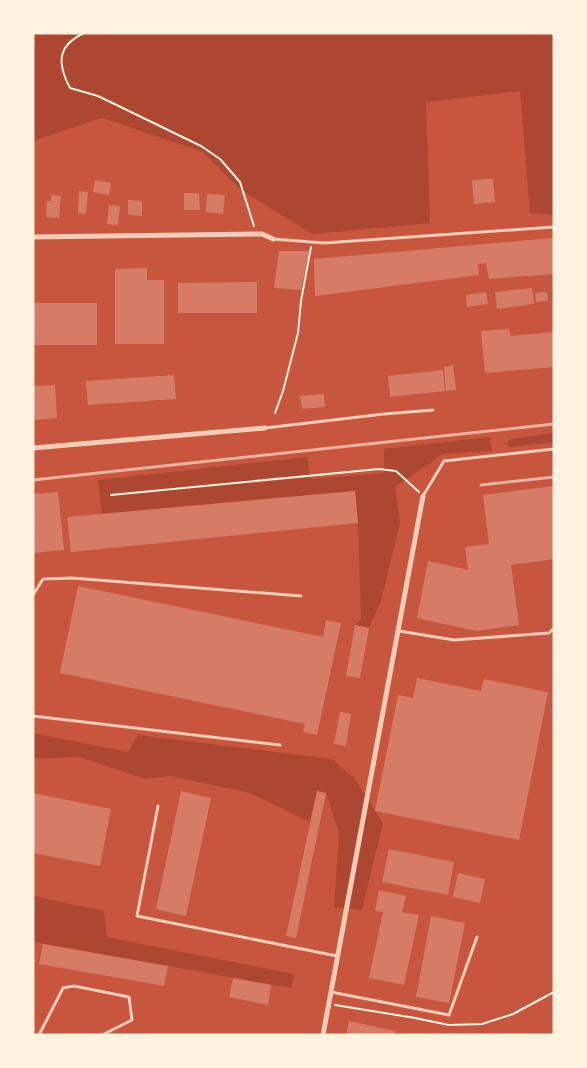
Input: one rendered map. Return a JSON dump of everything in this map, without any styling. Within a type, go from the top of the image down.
[{"type":"street","points":[[33,237],[262,234],[273,239]]},
{"type":"street","points":[[33,448],[265,428]]},
{"type":"street","points":[[323,1035],[423,496]]},
{"type":"lane","points":[[273,239],[324,243],[554,227]]},
{"type":"lane","points":[[265,428],[433,410]]},
{"type":"lane","points":[[423,496],[444,461],[554,449]]},
{"type":"lane","points":[[33,595],[44,579],[72,578],[301,596]]},
{"type":"lane","points":[[399,631],[454,640],[549,633],[554,628]]},
{"type":"lane","points":[[33,716],[280,746]]},
{"type":"lane","points":[[158,806],[137,916],[338,957]]},
{"type":"lane","points":[[332,992],[449,1015],[477,938]]},
{"type":"lane","points":[[39,1035],[63,988],[74,986],[129,998],[132,1020],[102,1035]]},
{"type":"path","points":[[84,33],[70,40],[62,56],[63,74],[70,88],[98,96],[201,146],[220,159],[240,182],[252,224],[262,234]]},
{"type":"path","points":[[274,413],[283,391],[298,333],[310,242]]},
{"type":"path","points":[[111,495],[379,469],[396,471],[423,496]]},
{"type":"shaded area","points":[[33,33],[554,33],[554,215],[530,213],[520,91],[426,102],[430,223],[312,234],[241,190],[203,152],[102,118],[33,141]]},
{"type":"shaded area","points":[[554,433],[554,442],[511,447],[508,445],[511,439]]},
{"type":"shaded area","points":[[490,437],[492,451],[443,454],[395,487],[400,522],[381,601],[369,628],[355,625],[361,619],[355,491],[102,514],[98,480],[307,457],[311,479],[384,473],[384,449]]},
{"type":"shaded area","points":[[33,733],[128,752],[138,735],[332,759],[355,779],[383,823],[362,910],[334,907],[339,833],[326,793],[317,791],[310,822],[250,793],[170,776],[145,779],[79,757],[33,759]]},
{"type":"shaded area","points":[[33,896],[104,911],[107,937],[294,974],[291,988],[33,942]]},
{"type":"building","points":[[493,179],[495,202],[474,204],[472,180]]},
{"type":"building","points":[[95,180],[111,183],[109,195],[93,192]]},
{"type":"building","points":[[79,191],[88,192],[86,214],[78,213]]},
{"type":"building","points":[[184,193],[199,193],[200,210],[184,210]]},
{"type":"building","points":[[207,194],[225,195],[223,214],[206,212]]},
{"type":"building","points":[[51,195],[61,196],[59,218],[46,217],[47,201],[51,201]]},
{"type":"building","points":[[128,200],[142,201],[142,216],[128,215]]},
{"type":"building","points":[[109,205],[120,206],[118,225],[107,224]]},
{"type":"building","points":[[554,238],[554,274],[489,279],[486,263],[478,264],[479,275],[315,296],[314,259]]},
{"type":"building","points":[[279,251],[309,251],[301,290],[274,288]]},
{"type":"building","points":[[147,268],[147,280],[164,280],[164,344],[115,344],[115,269]]},
{"type":"building","points":[[257,282],[257,313],[178,313],[178,283]]},
{"type":"building","points":[[532,288],[534,304],[497,309],[495,292]]},
{"type":"building","points":[[486,292],[488,304],[467,307],[466,295]]},
{"type":"building","points":[[547,292],[548,301],[536,302],[535,293]]},
{"type":"building","points":[[33,303],[97,303],[97,345],[33,345]]},
{"type":"building","points":[[509,329],[510,336],[554,332],[554,367],[485,373],[481,331]]},
{"type":"building","points":[[453,365],[456,390],[446,391],[444,367]]},
{"type":"building","points":[[443,370],[445,391],[390,397],[388,376]]},
{"type":"building","points":[[174,375],[176,399],[88,405],[86,381]]},
{"type":"building","points":[[55,385],[57,418],[33,420],[33,386]]},
{"type":"building","points":[[324,394],[325,407],[302,409],[300,396]]},
{"type":"building","points":[[554,486],[554,559],[511,565],[519,625],[476,631],[417,618],[428,561],[468,570],[465,547],[489,544],[483,495]]},
{"type":"building","points":[[355,491],[358,523],[71,552],[67,517]]},
{"type":"building","points":[[58,492],[64,550],[33,553],[33,494]]},
{"type":"building","points":[[78,586],[323,637],[326,620],[341,623],[317,735],[303,732],[305,724],[60,673]]},
{"type":"building","points":[[355,625],[369,628],[360,678],[346,676]]},
{"type":"building","points":[[417,678],[481,691],[484,679],[548,692],[519,840],[375,811],[398,695],[413,698]]},
{"type":"building","points":[[340,712],[351,714],[346,746],[334,744]]},
{"type":"building","points":[[181,791],[211,798],[186,916],[156,909]]},
{"type":"building","points":[[317,791],[326,793],[296,938],[286,936]]},
{"type":"building","points":[[33,793],[111,809],[100,866],[33,853]]},
{"type":"building","points":[[389,849],[454,862],[448,895],[382,882]]},
{"type":"building","points":[[458,873],[485,879],[480,903],[453,897]]},
{"type":"building","points":[[379,890],[406,896],[402,912],[419,915],[404,985],[369,978],[383,912],[375,911]]},
{"type":"building","points":[[431,916],[465,923],[449,1003],[416,997]]},
{"type":"building","points":[[43,944],[168,966],[164,986],[39,964]]},
{"type":"building","points":[[233,978],[271,985],[268,1005],[229,997]]},
{"type":"building","points":[[349,1021],[395,1031],[394,1035],[346,1035]]},
{"type":"railway","points":[[33,480],[554,424]]},
{"type":"railway","points":[[481,485],[554,477]]}]
